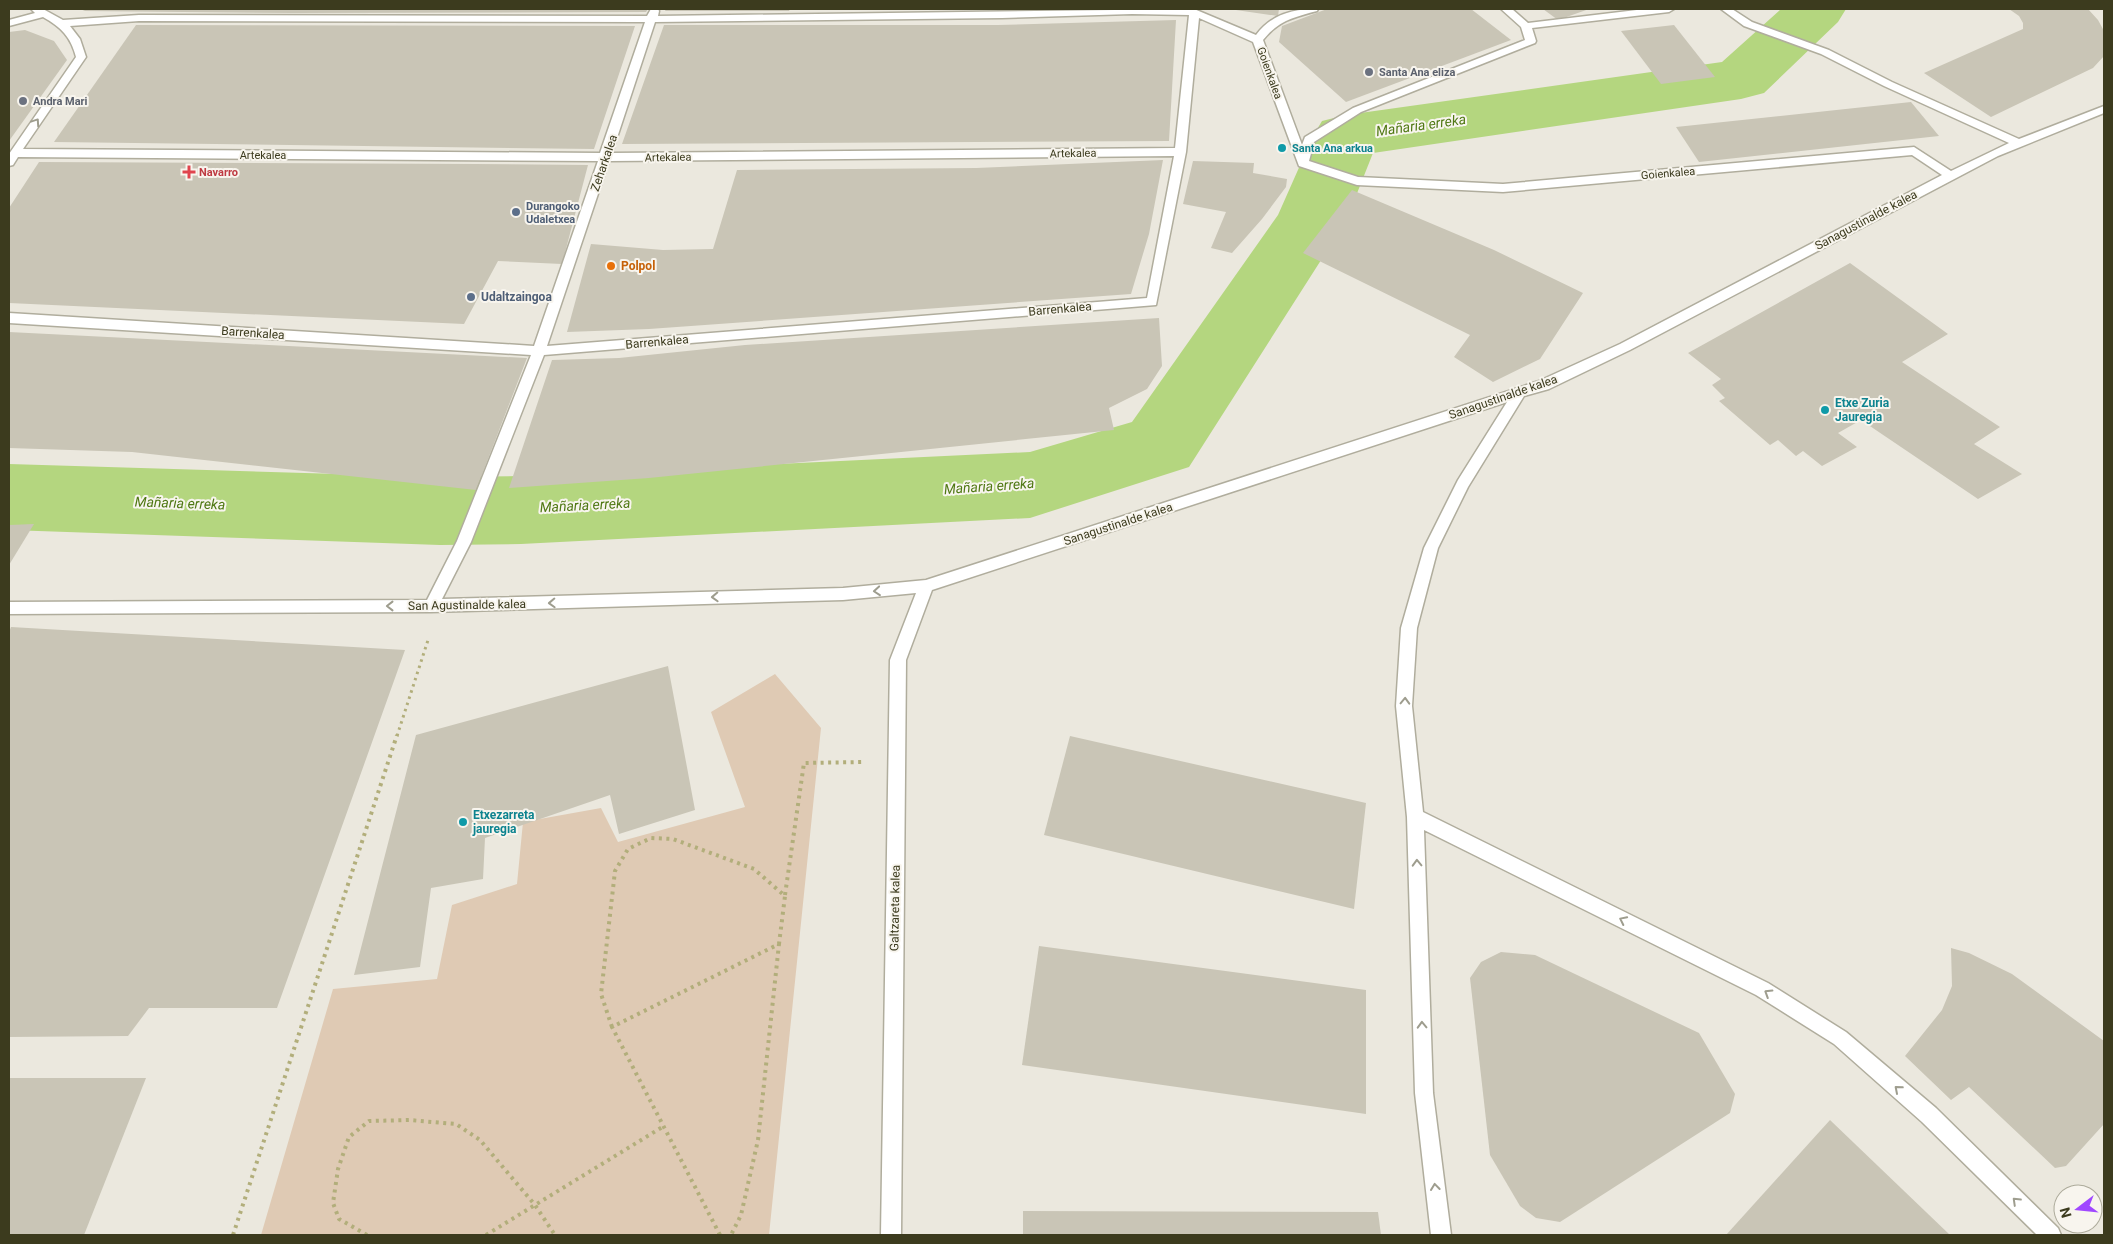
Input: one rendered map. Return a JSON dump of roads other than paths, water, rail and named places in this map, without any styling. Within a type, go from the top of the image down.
[{"type":"street","points":[[1258,40],[1265,29],[1284,15],[1313,9]]},
{"type":"street","points":[[1303,163],[1309,140],[1357,110],[1532,41],[1526,26],[1506,9]]},
{"type":"street","points":[[1526,26],[1669,9]]},
{"type":"street","points":[[1726,9],[1748,24],[1825,52],[1888,84],[2019,143]]},
{"type":"street","name":"Goienkalea","points":[[64,23],[139,18],[1132,10],[1194,12],[1258,40],[1303,163],[1357,181],[1503,188],[1914,151],[1950,175]]},
{"type":"street","points":[[9,23],[41,11],[64,23],[78,43],[81,57],[12,158]]},
{"type":"street","points":[[1180,152],[1194,12]]},
{"type":"street","name":"Zeharkalea","points":[[431,606],[464,542],[488,486],[539,351],[653,14]]},
{"type":"street","name":"Sanagustinalde kalea","points":[[926,586],[1544,385],[1625,347],[1994,153],[2104,109]]},
{"type":"street","name":"Artekalea","points":[[12,158],[606,157],[1180,152]]},
{"type":"street","name":"Barrenkalea","points":[[9,318],[539,351],[1152,302],[1180,152]]},
{"type":"street","points":[[1441,1235],[1424,1093],[1415,817],[1404,706],[1410,628],[1431,548],[1463,484],[1519,394]]},
{"type":"street","name":"San Agustinalde kalea","points":[[9,608],[431,606],[843,594],[926,586]]},
{"type":"street","name":"Galtzareta kalea","points":[[891,1235],[898,660],[926,586]]},
{"type":"street","points":[[1415,817],[1762,989],[1840,1038],[1929,1115],[2051,1235]]},
{"type":"waterway","name":"Mañaria erreka","points":[[9,497],[440,511],[521,510],[1030,485],[1160,445],[1311,221],[1346,136],[1741,79],[1816,9]]},
{"type":"place","name":"Santa Ana eliza","points":[[1369,72]]},
{"type":"place","name":"Andra Mari","points":[[23,101]]},
{"type":"place","name":"Santa Ana arkua","points":[[1282,148]]},
{"type":"place","name":"Navarro","points":[[189,172]]},
{"type":"place","name":"Durangoko Udaletxea","points":[[516,212]]},
{"type":"place","name":"Polpol","points":[[611,266]]},
{"type":"place","name":"Udaltzaingoa","points":[[471,297]]},
{"type":"place","name":"Etxe Zuria Jauregia","points":[[1825,410]]},
{"type":"place","name":"Etxezarreta jauregia","points":[[463,822]]}]
